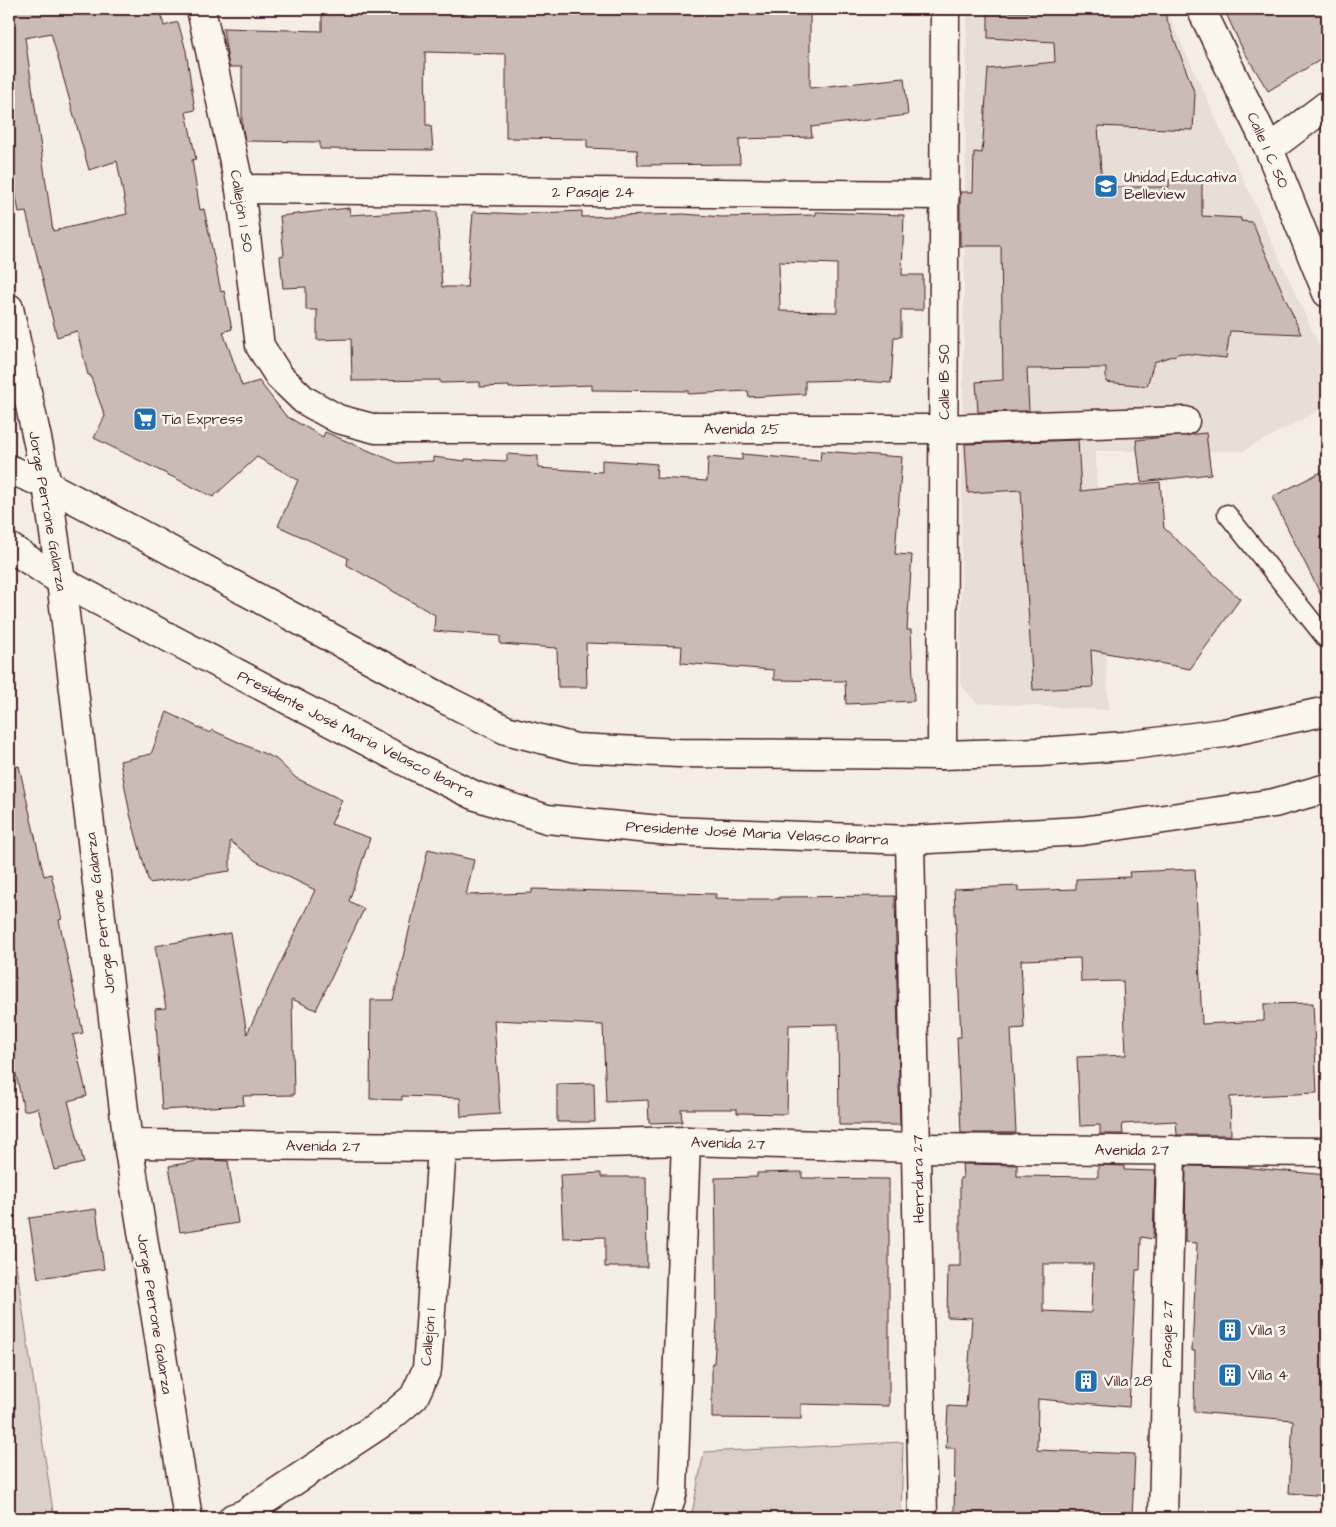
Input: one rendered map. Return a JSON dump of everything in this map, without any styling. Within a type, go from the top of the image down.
[{"type":"street","name":"Callejón 1 SO","points":[[201,9],[240,189],[260,346],[278,376],[304,400]]},
{"type":"street","name":"Calle 1B SO","points":[[942,755],[945,9]]},
{"type":"street","name":"Calle 1 C SO","points":[[1201,9],[1269,149],[1327,294]]},
{"type":"street","points":[[1269,149],[1327,105]]},
{"type":"street","name":"2 Pasaje 24","points":[[240,189],[945,195]]},
{"type":"street","name":"Jorge Perrone Galarza","points":[[9,308],[47,485],[61,581],[128,1144],[188,1518]]},
{"type":"street","name":"Avenida 25","points":[[304,400],[338,419],[376,429],[944,429],[1185,421]]},
{"type":"street","points":[[9,469],[47,485],[506,730],[576,748],[679,753],[942,755],[1125,746],[1224,733],[1327,711]]},
{"type":"street","name":"Presidente José Maria Velasco Ibarra","points":[[9,547],[61,581],[414,766],[476,796],[547,819],[670,831],[910,840],[1082,831],[1274,803],[1327,788]]},
{"type":"street","name":"Herrdura 27","points":[[910,840],[918,1148],[923,1518]]},
{"type":"street","points":[[665,1518],[673,1491],[686,1141]]},
{"type":"street","name":"Avenida 27","points":[[128,1144],[442,1147],[686,1141],[918,1148],[1327,1152]]},
{"type":"street","name":"Callejón 1","points":[[233,1518],[244,1514],[388,1419],[414,1397],[427,1369],[442,1147]]},
{"type":"street","name":"Pasaje 27","points":[[1163,1518],[1171,1150]]},
{"type":"lane","points":[[1228,514],[1327,640]]},
{"type":"shaded area","name":"Unidad Educativa Belleview","points":[[967,9],[1166,9],[1327,363],[1327,406],[1243,451],[1095,451],[1109,710],[977,703],[960,684]]},
{"type":"shaded area","points":[[9,1218],[54,1518],[9,1518]]},
{"type":"shaded area","points":[[903,1442],[901,1518],[691,1518],[704,1452]]},
{"type":"building","points":[[9,9],[160,9],[164,26],[178,22],[186,51],[195,110],[186,112],[196,159],[192,160],[200,210],[204,209],[221,292],[224,291],[232,329],[223,332],[242,386],[259,381],[286,416],[323,437],[325,432],[398,463],[433,461],[433,457],[465,461],[465,459],[507,461],[507,454],[538,456],[538,468],[602,472],[602,460],[657,464],[656,478],[707,481],[708,457],[742,460],[742,454],[820,461],[821,451],[902,457],[895,554],[912,555],[907,630],[911,630],[914,701],[846,704],[845,681],[774,680],[774,670],[681,663],[682,646],[586,643],[587,687],[558,687],[557,648],[500,644],[500,636],[434,631],[435,615],[347,565],[348,558],[278,526],[298,480],[257,457],[213,497],[94,438],[105,416],[90,375],[88,375],[77,331],[57,337],[26,212],[19,213],[14,184],[9,185]],"holes":[[[51,33],[89,170],[117,161],[127,214],[53,231],[25,38]]]},
{"type":"building","points":[[322,9],[810,9],[810,88],[904,78],[908,115],[811,127],[812,137],[739,139],[740,164],[638,165],[637,150],[587,148],[587,139],[506,138],[506,54],[425,52],[426,125],[431,125],[433,150],[320,149],[320,142],[245,141],[242,124],[242,67],[229,67],[223,28],[322,31]]},
{"type":"building","points":[[1163,9],[1195,94],[1193,130],[1098,126],[1102,187],[1169,187],[1169,180],[1202,180],[1202,216],[1241,218],[1241,221],[1252,222],[1301,334],[1230,331],[1226,358],[1181,353],[1154,362],[1147,386],[1106,382],[1106,368],[1027,369],[1029,411],[978,412],[976,382],[1003,380],[1001,246],[960,246],[960,192],[973,192],[974,152],[982,153],[988,69],[1055,62],[1054,42],[988,38],[988,12],[1092,13],[1092,10]]},
{"type":"building","points":[[1224,9],[1327,9],[1327,56],[1268,91],[1242,48]]},
{"type":"building","points":[[349,208],[350,215],[416,211],[437,212],[442,287],[467,287],[473,212],[520,214],[582,211],[582,217],[684,214],[722,217],[816,215],[816,212],[904,215],[902,275],[923,275],[923,310],[901,310],[901,337],[894,337],[891,383],[848,380],[805,381],[805,394],[749,397],[748,391],[688,394],[688,391],[592,390],[592,385],[509,388],[509,386],[480,387],[480,382],[440,383],[440,380],[352,381],[351,339],[317,340],[317,310],[306,310],[306,287],[283,288],[280,256],[284,255],[280,216]],"holes":[[[779,262],[837,264],[837,312],[780,311]]]},
{"type":"building","points":[[1206,433],[1211,474],[1141,482],[1136,440]]},
{"type":"building","points":[[1078,440],[1081,491],[1160,482],[1164,528],[1240,599],[1190,669],[1091,650],[1093,687],[1033,690],[1021,490],[968,493],[965,444]]},
{"type":"building","points":[[1327,469],[1327,607],[1272,497]]},
{"type":"building","points":[[167,712],[210,733],[212,730],[276,759],[296,778],[342,800],[331,824],[370,838],[349,901],[364,909],[316,1010],[292,999],[294,1095],[243,1096],[244,1105],[162,1110],[155,1009],[166,1008],[155,946],[230,933],[247,1034],[315,890],[256,861],[230,841],[230,871],[149,883],[130,814],[120,761],[151,754]]},
{"type":"building","points":[[19,766],[44,876],[51,874],[62,919],[59,920],[83,1033],[73,1035],[87,1096],[68,1101],[84,1163],[54,1170],[38,1108],[24,1111],[9,1042],[9,768]]},
{"type":"building","points":[[428,849],[474,860],[466,895],[532,893],[532,889],[716,894],[715,898],[740,899],[895,896],[900,1125],[839,1125],[838,1024],[789,1025],[787,1114],[737,1113],[737,1109],[681,1109],[682,1122],[649,1123],[648,1100],[606,1102],[603,1025],[494,1020],[500,1114],[461,1117],[460,1098],[402,1096],[402,1100],[370,1099],[371,1000],[393,1000]]},
{"type":"building","points":[[1195,869],[1202,1024],[1264,1021],[1264,1004],[1313,1003],[1317,1093],[1230,1097],[1231,1135],[1177,1135],[1176,1121],[1122,1124],[1123,1134],[1100,1134],[1100,1125],[1080,1126],[1077,1057],[1126,1055],[1123,981],[1081,982],[1080,958],[1021,960],[1024,1028],[1011,1029],[1016,1133],[961,1133],[957,1037],[961,1037],[954,889],[1018,886],[1018,891],[1076,889],[1076,879],[1130,877],[1129,872]]},
{"type":"building","points":[[594,1083],[595,1122],[557,1122],[557,1084]]},
{"type":"building","points":[[204,1160],[228,1161],[238,1223],[180,1232],[169,1166]]},
{"type":"building","points":[[962,1164],[1017,1165],[1017,1176],[1098,1177],[1098,1165],[1124,1166],[1124,1170],[1155,1171],[1153,1239],[1141,1237],[1140,1270],[1136,1270],[1129,1407],[1038,1399],[1037,1450],[1135,1454],[1132,1518],[954,1518],[955,1448],[946,1448],[948,1406],[966,1407],[972,1318],[947,1317],[948,1266],[960,1266],[960,1178],[963,1178]],"holes":[[[1043,1264],[1093,1264],[1091,1313],[1043,1311]]]},
{"type":"building","points":[[1186,1166],[1241,1167],[1327,1175],[1327,1496],[1289,1493],[1293,1420],[1194,1412],[1195,1351],[1192,1351],[1197,1243],[1185,1242]]},
{"type":"building","points":[[802,1172],[802,1178],[889,1179],[889,1406],[801,1404],[801,1419],[712,1418],[712,1363],[714,1363],[717,1320],[715,1178],[757,1177],[757,1173]]},
{"type":"building","points":[[601,1173],[601,1177],[646,1177],[647,1267],[605,1267],[605,1237],[563,1238],[560,1175]]},
{"type":"building","points":[[96,1209],[104,1269],[38,1278],[29,1218]]},
{"type":"place","name":"Unidad Educativa Belleview","points":[[1106,186]]},
{"type":"place","name":"Tía Express","points":[[145,419]]},
{"type":"place","name":"Villa 3","points":[[1230,1330]]},
{"type":"place","name":"Villa 4","points":[[1230,1375]]},
{"type":"place","name":"Villa 28","points":[[1086,1381]]}]
